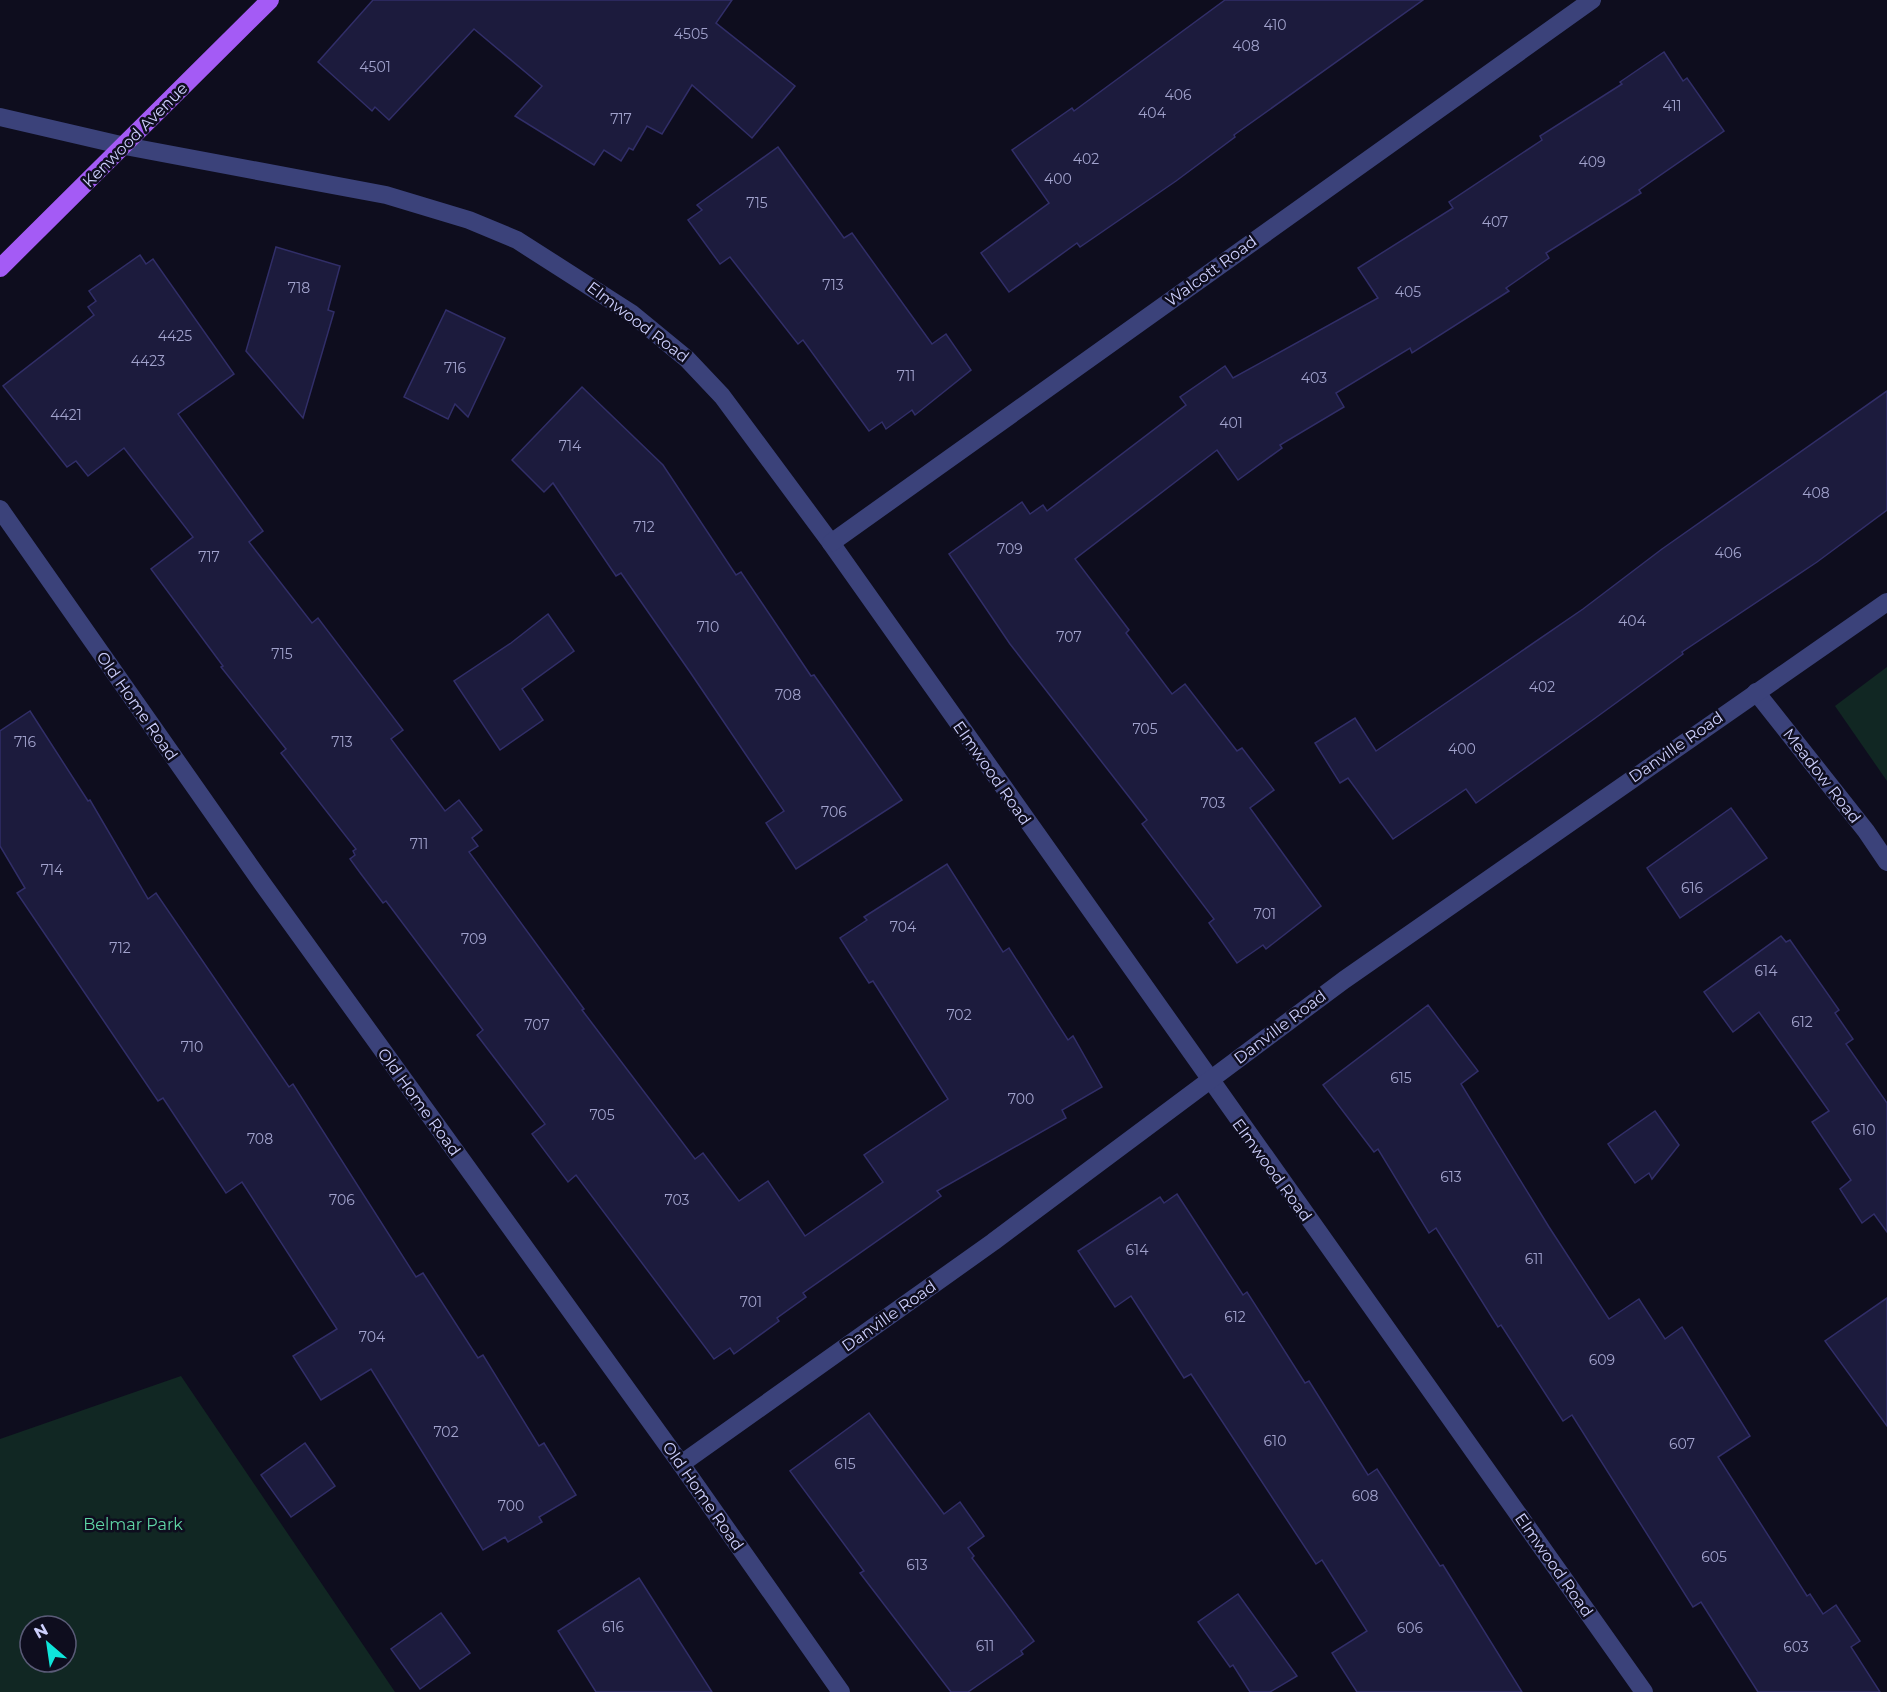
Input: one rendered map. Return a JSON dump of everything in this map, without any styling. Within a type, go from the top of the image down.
[{"type":"main road","name":"Kenwood Avenue","points":[[0,268],[270,0]]},
{"type":"street","name":"Walcott Road","points":[[831,543],[1592,0]]},
{"type":"street","name":"Elmwood Road","points":[[0,117],[125,146],[386,195],[469,220],[517,240],[631,314],[687,358],[722,396],[831,543],[1208,1080],[1644,1692]]},
{"type":"street","name":"Old Home Road","points":[[0,509],[262,883],[681,1464],[841,1692]]},
{"type":"street","name":"Danville Road","points":[[681,1464],[993,1242],[1344,980],[1887,602]]},
{"type":"street","name":"Meadow Road","points":[[1756,692],[1866,831],[1887,862]]},
{"type":"green space","points":[[1887,667],[1887,781],[1835,706]]},
{"type":"green space","name":"Belmar Park","points":[[181,1376],[395,1692],[0,1692],[0,1439]]},
{"type":"building","points":[[373,0],[732,0],[716,23],[795,86],[752,138],[692,85],[662,134],[647,126],[633,150],[629,148],[621,161],[604,150],[594,165],[515,116],[542,86],[474,29],[389,120],[375,107],[372,111],[318,62]]},
{"type":"building","points":[[1225,0],[1423,0],[1234,135],[1235,137],[1176,181],[1080,247],[1077,243],[1009,292],[981,253],[1049,203],[1012,150],[1072,108],[1074,111]]},
{"type":"building","points":[[1664,52],[1683,81],[1687,78],[1724,131],[1639,190],[1641,193],[1546,253],[1549,258],[1506,288],[1509,291],[1412,353],[1410,348],[1336,393],[1344,407],[1280,445],[1282,448],[1238,480],[1217,450],[1075,559],[1129,630],[1126,633],[1172,694],[1185,684],[1237,751],[1242,748],[1274,790],[1250,808],[1321,906],[1266,949],[1263,945],[1237,963],[1209,923],[1214,919],[1142,824],[1147,820],[1010,644],[949,554],[1022,502],[1030,514],[1043,505],[1047,511],[1186,405],[1180,397],[1225,366],[1233,378],[1378,298],[1358,268],[1453,208],[1449,202],[1542,140],[1540,136],[1622,84],[1620,82]]},
{"type":"building","points":[[778,147],[844,238],[852,233],[932,344],[946,334],[971,370],[915,415],[912,410],[886,429],[882,422],[869,431],[803,340],[798,344],[730,257],[720,264],[688,220],[702,210],[697,205]]},
{"type":"building","points":[[276,247],[340,266],[328,310],[334,312],[303,418],[246,351]]},
{"type":"building","points":[[140,255],[146,264],[153,259],[234,374],[178,414],[263,531],[249,542],[312,623],[318,618],[403,730],[391,739],[445,811],[459,800],[482,830],[472,838],[478,846],[469,852],[584,1009],[582,1010],[695,1159],[703,1153],[739,1201],[768,1181],[805,1236],[883,1182],[864,1155],[948,1099],[873,981],[869,983],[840,938],[867,920],[864,917],[947,864],[1003,952],[1009,948],[1068,1040],[1073,1036],[1102,1087],[1062,1110],[1066,1118],[937,1191],[941,1196],[803,1293],[806,1297],[777,1318],[779,1321],[734,1354],[730,1348],[714,1359],[576,1175],[568,1182],[532,1134],[545,1124],[477,1035],[483,1030],[386,901],[383,903],[350,859],[355,855],[353,851],[356,849],[281,753],[286,749],[221,667],[223,666],[151,569],[193,537],[124,448],[88,476],[76,461],[67,467],[3,386],[94,315],[88,307],[96,301],[89,291]]},
{"type":"building","points":[[446,310],[505,338],[468,417],[455,404],[448,419],[404,397]]},
{"type":"building","points":[[582,387],[663,465],[736,575],[741,572],[811,676],[814,675],[902,800],[796,869],[766,823],[784,811],[690,672],[621,573],[616,576],[553,483],[544,492],[512,460]]},
{"type":"building","points":[[1887,391],[1887,510],[1817,562],[1682,652],[1683,654],[1476,803],[1466,789],[1393,839],[1348,778],[1340,783],[1315,743],[1355,718],[1376,751],[1583,609],[1662,549]]},
{"type":"building","points":[[548,614],[574,651],[522,689],[543,720],[500,750],[454,681],[511,643]]},
{"type":"building","points":[[30,711],[88,801],[90,800],[148,899],[156,893],[289,1087],[293,1084],[416,1277],[423,1273],[478,1358],[483,1355],[539,1446],[544,1443],[576,1495],[539,1517],[542,1522],[508,1542],[505,1537],[483,1550],[371,1369],[321,1400],[293,1356],[337,1329],[242,1182],[226,1193],[163,1098],[158,1101],[17,893],[25,888],[0,846],[0,731]]},
{"type":"building","points":[[1731,808],[1767,858],[1680,918],[1647,868]]},
{"type":"building","points":[[1781,936],[1786,942],[1790,940],[1839,1010],[1835,1013],[1853,1039],[1846,1044],[1887,1103],[1887,1232],[1874,1214],[1862,1223],[1840,1189],[1851,1180],[1812,1122],[1829,1111],[1759,1012],[1733,1032],[1704,992]]},
{"type":"building","points":[[1428,1005],[1478,1071],[1461,1084],[1609,1319],[1639,1299],[1665,1339],[1682,1327],[1750,1436],[1718,1457],[1807,1596],[1810,1594],[1823,1614],[1836,1605],[1860,1641],[1851,1647],[1880,1692],[1758,1692],[1701,1602],[1693,1607],[1572,1415],[1563,1421],[1501,1325],[1498,1327],[1436,1228],[1429,1233],[1378,1149],[1374,1152],[1323,1085]]},
{"type":"building","points":[[1655,1111],[1679,1145],[1652,1179],[1649,1173],[1635,1183],[1608,1144]]},
{"type":"building","points":[[1177,1194],[1243,1295],[1247,1292],[1305,1383],[1309,1381],[1368,1475],[1377,1469],[1440,1566],[1443,1565],[1522,1692],[1357,1692],[1332,1653],[1367,1631],[1322,1560],[1316,1564],[1191,1374],[1184,1378],[1131,1296],[1115,1307],[1078,1251],[1160,1197],[1164,1203]]},
{"type":"building","points":[[1887,1298],[1887,1426],[1825,1341]]},
{"type":"building","points":[[869,1413],[944,1514],[960,1502],[984,1536],[968,1548],[974,1556],[972,1558],[1034,1641],[1021,1651],[1023,1654],[968,1692],[951,1692],[860,1573],[864,1571],[790,1471]]},
{"type":"building","points":[[305,1443],[335,1486],[291,1517],[261,1475]]},
{"type":"building","points":[[639,1578],[712,1692],[596,1692],[558,1631]]},
{"type":"building","points":[[1238,1594],[1297,1676],[1270,1692],[1250,1692],[1233,1665],[1230,1667],[1198,1622]]},
{"type":"building","points":[[441,1613],[470,1653],[420,1689],[391,1649]]}]
